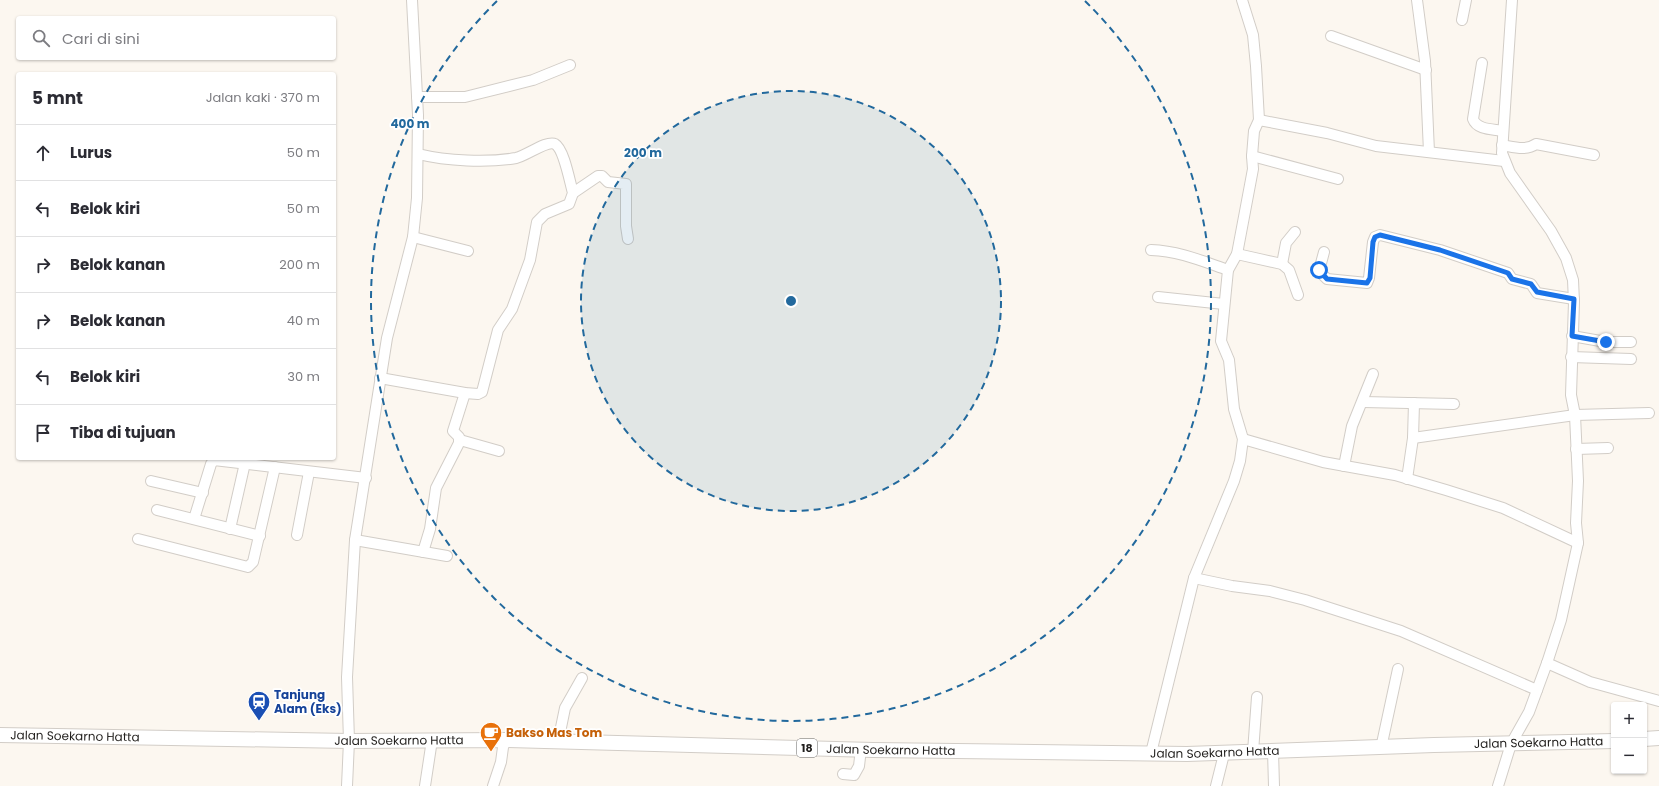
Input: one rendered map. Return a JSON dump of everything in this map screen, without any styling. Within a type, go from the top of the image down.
[{"type":"highway","name":"Jalan Soekarno Hatta","points":[[0,735],[348,741],[504,740],[861,750],[1151,754],[1224,754],[1273,751],[1611,741]]},
{"type":"highway","points":[[1647,739],[1659,738]]},
{"type":"street","points":[[346,786],[348,741],[347,677],[355,540],[387,338],[413,237],[417,198],[417,97],[412,0]]},
{"type":"street","points":[[1151,754],[1194,578],[1234,481],[1240,461],[1243,439],[1234,409],[1229,360],[1221,341],[1228,270],[1237,254],[1253,169],[1252,156],[1254,131],[1259,120],[1253,35],[1242,0]]},
{"type":"street","points":[[1417,0],[1421,16],[1426,70],[1429,152]]},
{"type":"street","points":[[1462,20],[1466,0]]},
{"type":"street","points":[[1498,786],[1510,744],[1529,712],[1547,663],[1561,620],[1578,543],[1576,523],[1578,481],[1575,415],[1571,395],[1574,299],[1573,280],[1566,258],[1551,231],[1504,161],[1502,145],[1512,0]]},
{"type":"street","points":[[1331,36],[1426,70]]},
{"type":"street","points":[[1482,63],[1474,122],[1479,126],[1503,131]]},
{"type":"street","points":[[417,97],[465,97],[533,80],[570,65]]},
{"type":"street","points":[[1259,120],[1327,133],[1376,146],[1504,161]]},
{"type":"street","points":[[418,154],[452,160],[517,158],[549,143],[555,144],[561,151],[573,193]]},
{"type":"street","points":[[1502,145],[1530,148],[1536,144],[1594,155]]},
{"type":"street","points":[[1252,156],[1338,179]]},
{"type":"street","points":[[380,378],[465,393],[478,394],[482,392],[485,386],[498,330],[512,309],[530,260],[537,222],[545,214],[569,204],[573,193],[598,176],[602,176],[608,182],[626,184],[626,226],[628,239]]},
{"type":"street","points":[[1282,264],[1286,243],[1295,232]]},
{"type":"street","points":[[1324,252],[1319,270],[1327,279],[1367,283],[1370,278],[1373,242],[1375,237],[1380,235],[1440,250],[1508,273],[1512,279],[1531,284],[1537,292],[1574,299]]},
{"type":"street","points":[[413,237],[468,251]]},
{"type":"street","points":[[1151,250],[1176,252],[1228,270]]},
{"type":"street","points":[[1237,254],[1282,264],[1289,270],[1298,295]]},
{"type":"street","points":[[1158,297],[1224,304]]},
{"type":"street","points":[[1572,336],[1606,342],[1631,342]]},
{"type":"street","points":[[1571,357],[1631,359]]},
{"type":"street","points":[[1344,466],[1352,426],[1374,374]]},
{"type":"street","points":[[465,393],[453,431],[460,440],[499,451]]},
{"type":"street","points":[[1363,402],[1454,404]]},
{"type":"street","points":[[1407,479],[1413,438],[1414,403]]},
{"type":"street","points":[[1413,438],[1575,415],[1649,413]]},
{"type":"street","points":[[1243,439],[1344,466],[1407,479],[1503,508],[1578,543]]},
{"type":"street","points":[[423,552],[430,529],[436,488],[460,440]]},
{"type":"street","points":[[1576,449],[1608,448]]},
{"type":"street","points":[[194,519],[211,464],[214,460],[245,462],[309,472],[366,478]]},
{"type":"street","points":[[230,529],[245,462]]},
{"type":"street","points":[[138,539],[244,567],[252,565],[275,467]]},
{"type":"street","points":[[297,536],[309,472]]},
{"type":"street","points":[[151,481],[203,493]]},
{"type":"street","points":[[157,510],[260,536]]},
{"type":"street","points":[[355,540],[447,556]]},
{"type":"street","points":[[1194,578],[1232,586],[1270,590],[1401,631],[1537,690]]},
{"type":"street","points":[[1547,663],[1590,682],[1659,701]]},
{"type":"street","points":[[1381,748],[1398,669]]},
{"type":"street","points":[[558,742],[565,708],[582,678]]},
{"type":"street","points":[[1253,752],[1257,697]]},
{"type":"street","points":[[425,786],[432,740]]},
{"type":"street","points":[[493,786],[501,762],[504,740]]},
{"type":"street","points":[[843,774],[854,775],[857,772],[861,750]]},
{"type":"street","points":[[1273,751],[1274,786]]},
{"type":"street","points":[[1216,786],[1224,754]]},
{"type":"place","name":"Tanjung Alam (Eks)","points":[[259,722]]},
{"type":"place","name":"Bakso Mas Tom","points":[[491,752]]},
{"type":"route","points":[[1319,270],[1327,279],[1362,284],[1367,283],[1370,278],[1373,242],[1375,237],[1380,235],[1440,250],[1508,273],[1512,279],[1531,284],[1537,292],[1574,299],[1572,336],[1606,342]]}]
